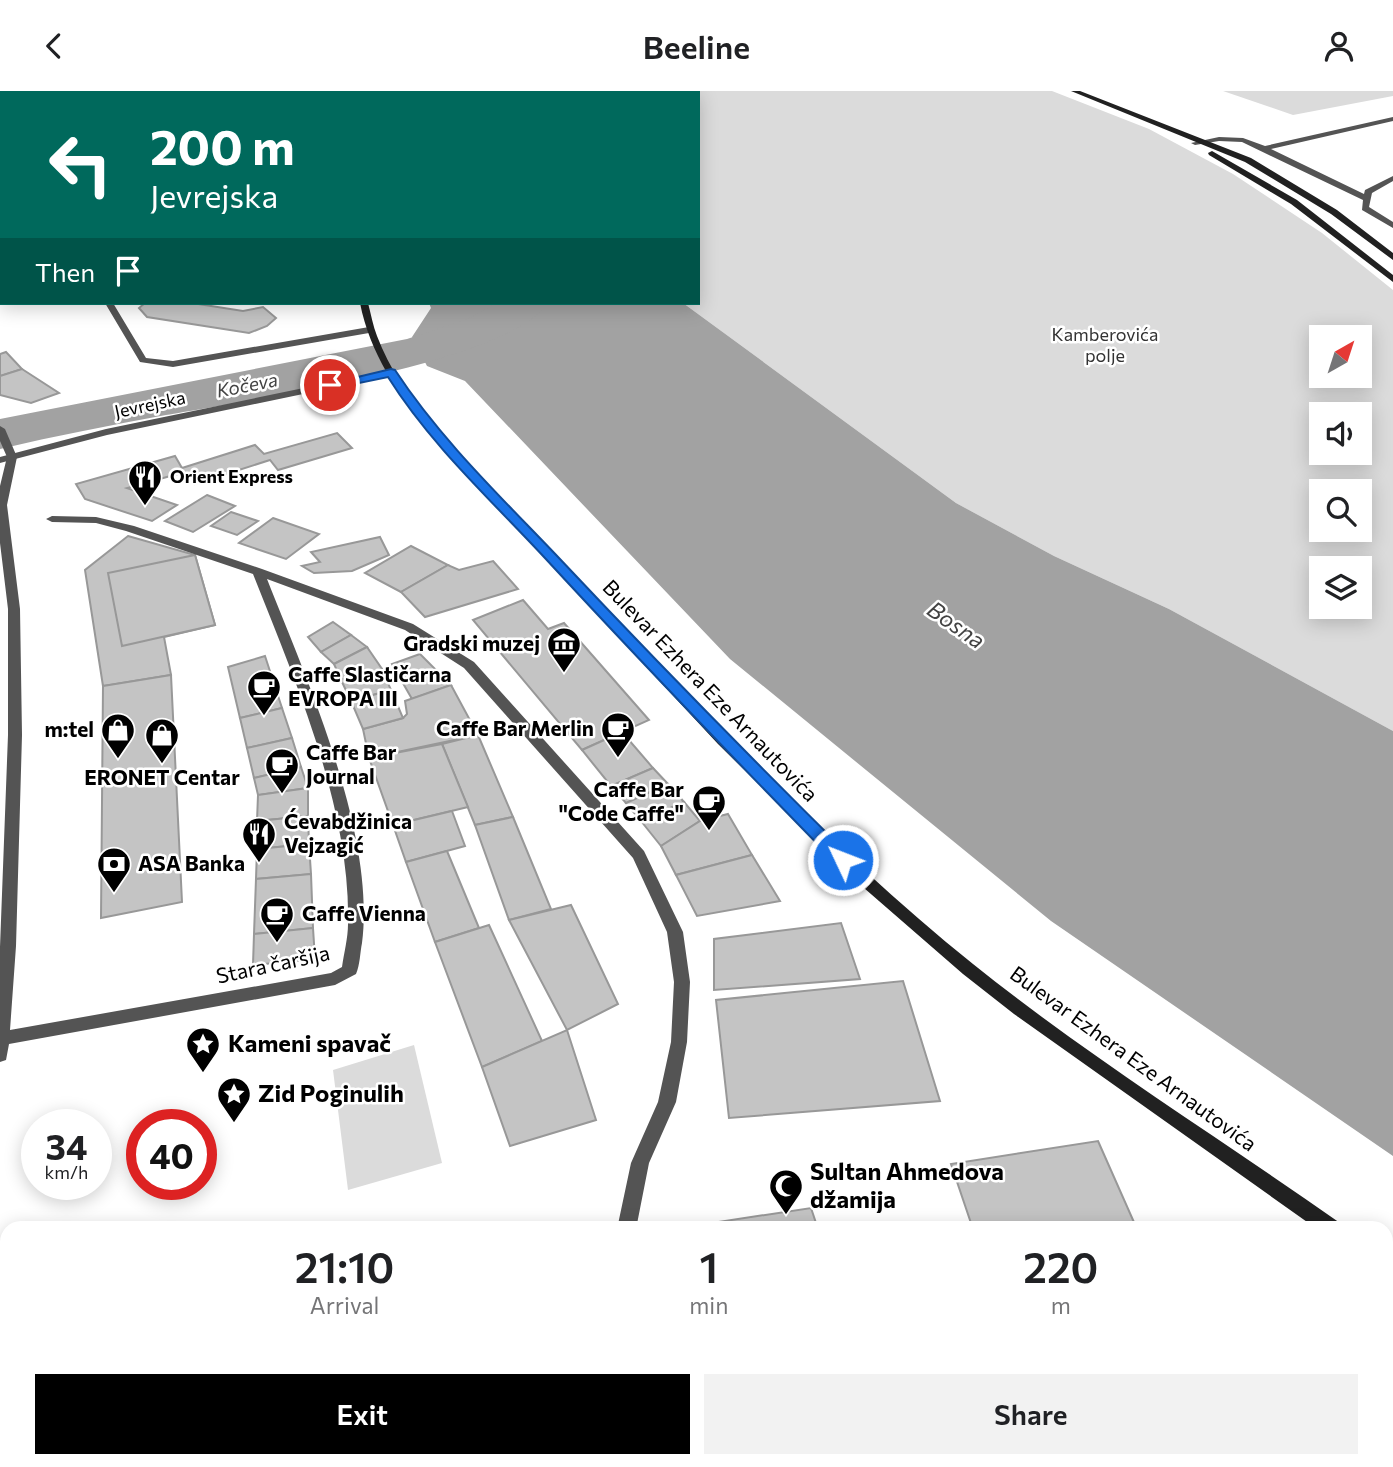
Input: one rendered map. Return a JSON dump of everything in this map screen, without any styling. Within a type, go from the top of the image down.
[{"type":"street","points":[[1074,91],[1206,141],[1300,190],[1393,257]]},
{"type":"street","points":[[1143,116],[1195,143],[1294,202],[1393,279]]},
{"type":"street","points":[[1264,148],[1393,119]]},
{"type":"street","points":[[1195,143],[1243,140],[1367,199]]},
{"type":"street","points":[[1393,178],[1368,192],[1365,208],[1393,226]]},
{"type":"street","points":[[109,305],[140,356],[156,363],[173,365],[371,334]]},
{"type":"street","name":"Bulevar Ezhera Eze Arnautovića","points":[[364,305],[371,334],[391,373],[415,409],[692,707],[824,842],[921,931],[1063,1042],[1321,1221]]},
{"type":"street","name":"Jevrejska","points":[[6,459],[106,432],[391,373]]},
{"type":"street","points":[[0,429],[8,442],[1,505],[14,609],[15,725],[0,1055]]},
{"type":"street","points":[[52,519],[96,520],[130,528],[258,571],[409,627],[468,665],[639,855],[675,932],[682,982],[679,1042],[667,1102],[640,1163],[628,1221]]},
{"type":"street","name":"Stara čaršija","points":[[2,1038],[335,979],[350,969],[355,949],[352,869],[340,812],[320,734],[294,657],[258,571]]},
{"type":"green space","name":"Kamberovića polje","points":[[700,91],[1052,91],[1149,129],[1233,174],[1322,233],[1393,290],[1393,731],[1169,609],[1054,556],[956,503],[686,305],[700,305]]},
{"type":"green space","points":[[1223,91],[1393,91],[1393,96],[1293,115]]},
{"type":"green space","points":[[414,1045],[442,1163],[348,1190],[333,1070]]},
{"type":"water","name":"Bosna","points":[[430,305],[686,305],[956,503],[1054,556],[1169,609],[1393,731],[1393,1156],[1051,921],[730,659],[465,381],[427,366],[412,337],[431,308]]},
{"type":"building","points":[[143,305],[205,305],[243,311],[263,307],[276,318],[267,326],[249,333],[147,317],[139,308]]},
{"type":"building","points":[[6,352],[22,369],[0,376],[0,354]]},
{"type":"building","points":[[22,369],[59,393],[31,403],[0,395],[0,376]]},
{"type":"building","points":[[337,433],[352,448],[278,470],[270,460],[195,484],[185,472],[127,488],[177,505],[152,521],[85,499],[76,484],[175,456],[182,468],[255,445],[264,454]]},
{"type":"building","points":[[207,495],[235,506],[193,532],[165,521]]},
{"type":"building","points":[[231,512],[258,521],[237,535],[211,526]]},
{"type":"building","points":[[273,518],[319,534],[286,559],[239,543]]},
{"type":"building","points":[[128,536],[195,555],[215,625],[164,637],[171,675],[103,686],[85,570]]},
{"type":"building","points":[[380,537],[389,555],[352,571],[314,573],[302,566],[320,562],[311,552]]},
{"type":"building","points":[[411,546],[448,565],[401,592],[365,573]]},
{"type":"building","points":[[195,555],[215,625],[122,646],[108,573]]},
{"type":"building","points":[[493,561],[518,589],[425,617],[401,592],[448,565],[459,570]]},
{"type":"building","name":"Gradski muzej","points":[[523,600],[548,629],[564,623],[649,720],[582,750],[473,620]]},
{"type":"building","points":[[333,622],[351,635],[321,652],[308,637]]},
{"type":"building","points":[[351,635],[367,647],[334,664],[321,652]]},
{"type":"building","points":[[367,647],[382,669],[341,680],[334,664]]},
{"type":"building","points":[[420,654],[451,685],[412,699],[392,664]]},
{"type":"building","points":[[265,656],[282,708],[240,718],[228,667]]},
{"type":"building","points":[[382,669],[391,690],[351,701],[341,680]]},
{"type":"building","points":[[171,675],[182,902],[101,918],[103,686]]},
{"type":"building","points":[[451,685],[478,735],[369,758],[363,729],[403,718],[407,714],[405,701]]},
{"type":"building","points":[[391,690],[403,718],[363,729],[351,701]]},
{"type":"building","points":[[282,708],[292,738],[247,748],[240,718]]},
{"type":"building","name":"Caffe Bar Merlin","points":[[622,732],[653,768],[611,786],[582,750]]},
{"type":"building","points":[[478,735],[513,817],[475,825],[442,744]]},
{"type":"building","points":[[292,738],[301,767],[254,778],[247,748]]},
{"type":"building","points":[[442,744],[468,807],[393,825],[369,758]]},
{"type":"building","points":[[301,767],[308,788],[258,795],[254,778]]},
{"type":"building","points":[[653,768],[668,784],[626,803],[611,786]]},
{"type":"building","points":[[668,784],[684,802],[641,821],[626,803]]},
{"type":"building","points":[[308,788],[308,816],[257,821],[258,795]]},
{"type":"building","points":[[684,802],[700,821],[661,846],[641,821]]},
{"type":"building","points":[[452,811],[465,846],[406,862],[393,825]]},
{"type":"building","points":[[728,814],[752,855],[676,875],[661,846],[700,821]]},
{"type":"building","points":[[308,816],[309,844],[257,849],[257,821]]},
{"type":"building","points":[[513,817],[551,909],[509,920],[475,825]]},
{"type":"building","points":[[309,844],[311,874],[256,879],[257,849]]},
{"type":"building","points":[[447,851],[479,928],[435,942],[406,862]]},
{"type":"building","points":[[752,855],[780,901],[697,916],[676,875]]},
{"type":"building","points":[[311,874],[313,928],[254,934],[256,879]]},
{"type":"building","points":[[571,905],[618,1004],[567,1030],[509,920]]},
{"type":"building","points":[[841,923],[860,979],[714,990],[714,939]]},
{"type":"building","points":[[489,925],[542,1041],[482,1067],[435,942]]},
{"type":"building","points":[[313,928],[315,959],[253,965],[254,934]]},
{"type":"building","points":[[903,981],[940,1101],[729,1118],[716,1000]]},
{"type":"building","points":[[567,1030],[596,1120],[510,1146],[482,1067]]},
{"type":"building","points":[[1098,1141],[1133,1221],[970,1221],[951,1164]]},
{"type":"building","points":[[811,1208],[815,1221],[725,1221]]},
{"type":"waterway","name":"Kočeva","points":[[0,434],[414,352],[484,328],[523,305]]},
{"type":"place","name":"Orient Express","points":[[145,507]]},
{"type":"place","name":"Gradski muzej","points":[[564,674]]},
{"type":"place","name":"Caffe Slastičarna EVROPA III","points":[[264,717]]},
{"type":"place","name":"Caffe Bar Merlin","points":[[618,759]]},
{"type":"place","name":"m:tel","points":[[118,760]]},
{"type":"place","name":"ERONET Centar","points":[[162,765]]},
{"type":"place","name":"Caffe Bar Journal","points":[[282,795]]},
{"type":"place","name":"Caffe Bar \"Code Caffe\"","points":[[709,832]]},
{"type":"place","name":"Ćevabdžinica Vejzagić","points":[[259,864]]},
{"type":"place","name":"ASA Banka","points":[[114,894]]},
{"type":"place","name":"Caffe Vienna","points":[[277,944]]},
{"type":"place","name":"Kameni spavač","points":[[203,1074]]},
{"type":"place","name":"Zid Poginulih","points":[[234,1124]]},
{"type":"place","name":"Sultan Ahmedova džamija","points":[[786,1216]]},
{"type":"route","points":[[330,385],[391,373],[415,409],[463,463],[692,707],[843,860]]}]
